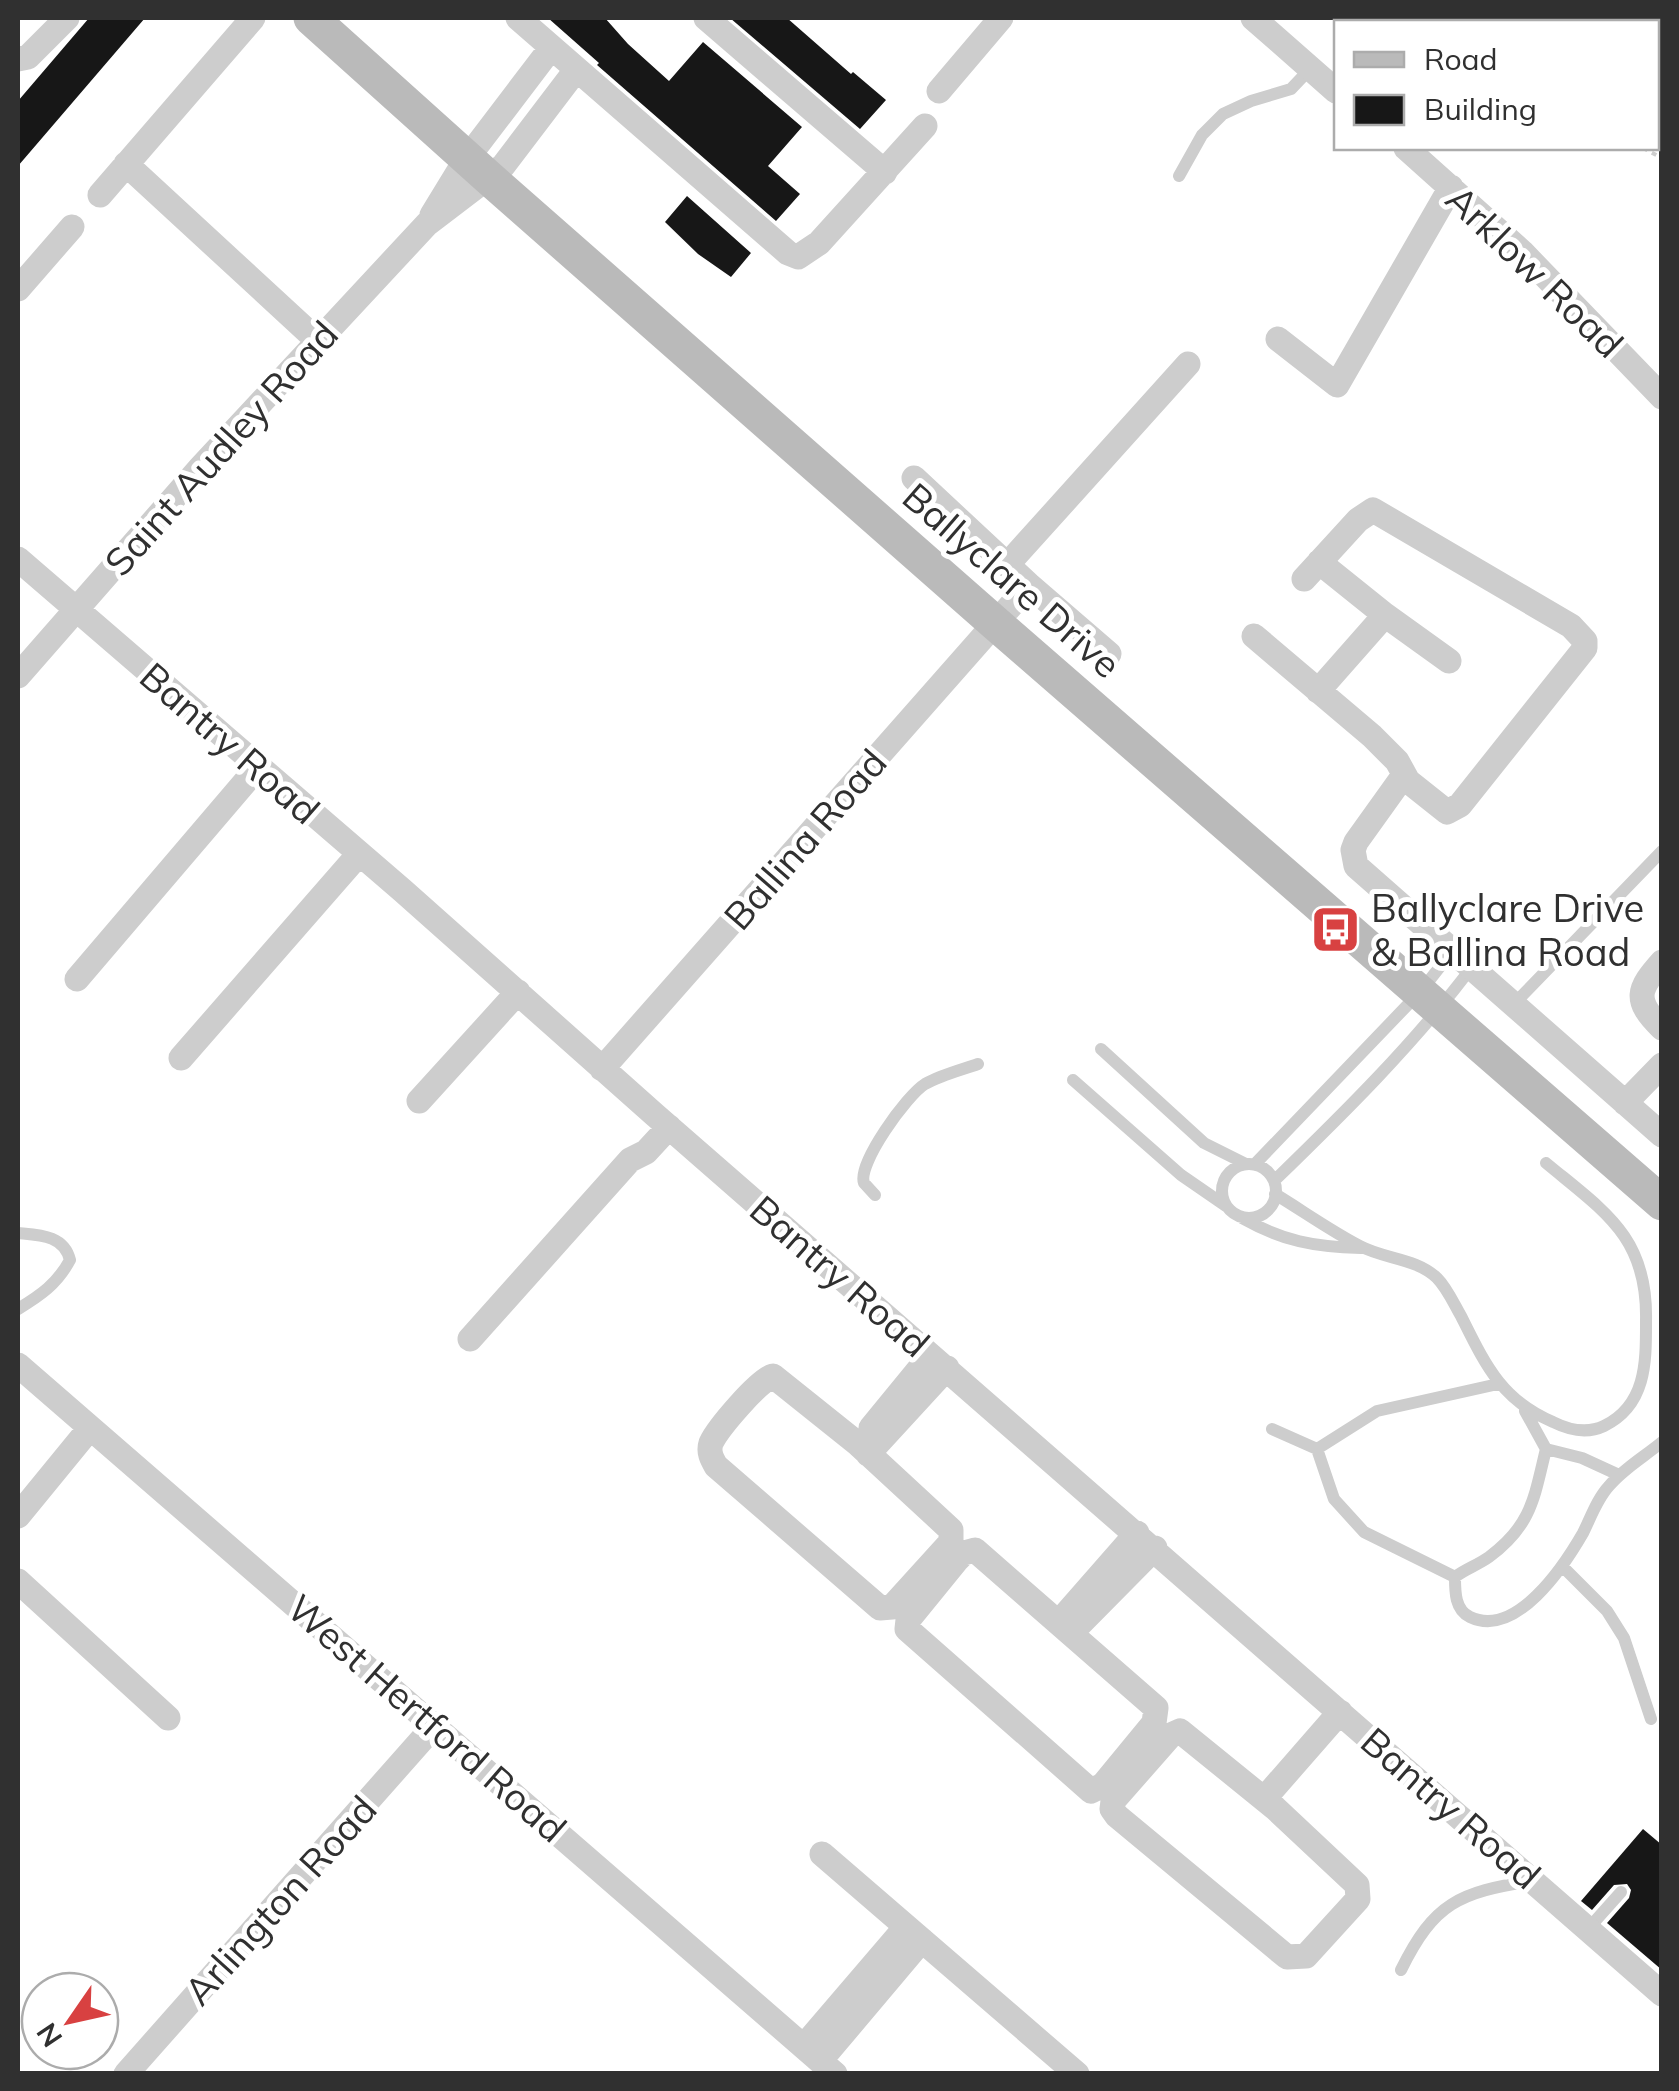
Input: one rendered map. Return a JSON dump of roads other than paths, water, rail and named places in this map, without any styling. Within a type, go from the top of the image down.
[{"type":"street","points":[[18,59],[28,57],[67,18]]},
{"type":"street","points":[[100,194],[253,18]]},
{"type":"street","name":"Ballyclare Drive","points":[[311,18],[486,160],[1011,606],[1446,981],[1662,1182]]},
{"type":"street","points":[[518,18],[788,254],[798,257],[818,243],[925,126]]},
{"type":"street","points":[[706,18],[885,172]]},
{"type":"street","points":[[940,91],[1001,18]]},
{"type":"street","points":[[1253,18],[1334,88]]},
{"type":"street","name":"Ballyclare Drive","points":[[351,25],[486,160]]},
{"type":"street","points":[[486,160],[552,48]]},
{"type":"street","points":[[486,160],[576,70]]},
{"type":"street","name":"Arklow Road","points":[[1416,151],[1522,252],[1662,398]]},
{"type":"street","name":"Saint Audley Road","points":[[18,676],[74,608],[486,160]]},
{"type":"street","points":[[126,164],[318,342]]},
{"type":"street","points":[[1278,339],[1337,385],[1451,187]]},
{"type":"street","points":[[18,290],[72,227]]},
{"type":"street","points":[[1006,564],[1188,364]]},
{"type":"street","points":[[914,478],[1006,564],[1011,606],[1110,654]]},
{"type":"street","points":[[1254,636],[1385,748],[1404,775],[1443,810],[1458,808],[1581,656],[1585,641],[1571,626],[1377,511],[1366,513],[1311,571],[1449,661]]},
{"type":"street","name":"Bantry Road","points":[[18,559],[1662,1994]]},
{"type":"street","name":"Ballina Road","points":[[602,1069],[1011,606]]},
{"type":"street","points":[[1318,691],[1385,616]]},
{"type":"street","points":[[77,980],[258,767]]},
{"type":"street","points":[[1404,775],[1356,842],[1353,861],[1446,981],[1514,1005],[1662,1135]]},
{"type":"street","points":[[181,1058],[359,854]]},
{"type":"street","points":[[1662,962],[1643,983],[1641,993],[1646,1010],[1662,1028]]},
{"type":"street","name":"Ballyclare Drive","points":[[1446,981],[1662,1203]]},
{"type":"street","points":[[419,1102],[518,992]]},
{"type":"street","points":[[1625,1103],[1662,1065]]},
{"type":"street","points":[[470,1339],[630,1160],[635,1143],[662,1121]]},
{"type":"street","points":[[863,1449],[939,1362]]},
{"type":"street","name":"West Hertford Road","points":[[18,1365],[820,2060]]},
{"type":"street","points":[[774,1376],[863,1449],[948,1525],[953,1536],[896,1603],[884,1609],[716,1466],[709,1448],[759,1384],[774,1376]]},
{"type":"street","points":[[18,1516],[90,1428]]},
{"type":"street","points":[[1065,1628],[1146,1541]]},
{"type":"street","points":[[970,1550],[988,1559],[1065,1628],[1156,1708],[1154,1723],[1103,1785],[1091,1792],[909,1632],[906,1624],[970,1550]]},
{"type":"street","points":[[18,1581],[168,1718]]},
{"type":"street","points":[[1269,1804],[1346,1717]]},
{"type":"street","name":"Arlington Road","points":[[126,2074],[434,1726]]},
{"type":"street","points":[[1180,1731],[1269,1804],[1350,1876],[1360,1890],[1358,1899],[1301,1958],[1288,1957],[1112,1809],[1114,1801],[1172,1735],[1180,1731]]},
{"type":"street","points":[[822,1854],[1077,2074]]},
{"type":"street","points":[[820,2060],[914,1934]]},
{"type":"lane","points":[[1179,176],[1202,135],[1223,114],[1250,101],[1291,90],[1310,68]]},
{"type":"lane","points":[[1514,1005],[1662,851]]},
{"type":"lane","points":[[1226,1206],[1222,1198],[1224,1180],[1237,1166],[1250,1164],[1446,981]]},
{"type":"lane","points":[[1240,1216],[1258,1217],[1265,1212],[1275,1187],[1372,1084],[1446,981]]},
{"type":"lane","points":[[1101,1049],[1204,1142],[1263,1168],[1275,1187],[1364,1248],[1402,1260],[1437,1278],[1498,1384],[1525,1409],[1558,1425],[1584,1431],[1616,1419],[1640,1389],[1646,1370],[1647,1294],[1631,1243],[1614,1220],[1546,1162]]},
{"type":"lane","points":[[875,1195],[864,1183],[863,1168],[902,1108],[926,1084],[978,1064]]},
{"type":"lane","points":[[1074,1080],[1182,1175],[1271,1234],[1318,1248],[1364,1248]]},
{"type":"lane","points":[[18,1234],[46,1236],[62,1244],[70,1260],[60,1279],[18,1309]]},
{"type":"lane","points":[[1317,1449],[1377,1411],[1498,1384]]},
{"type":"lane","points":[[1455,1577],[1510,1540],[1531,1512],[1546,1449],[1525,1409]]},
{"type":"lane","points":[[1272,1428],[1317,1449],[1334,1498],[1364,1532],[1455,1577]]},
{"type":"lane","points":[[1455,1577],[1457,1602],[1464,1615],[1478,1620],[1496,1621],[1536,1597],[1562,1566],[1605,1489],[1662,1442]]},
{"type":"lane","points":[[1546,1449],[1582,1458],[1619,1475]]},
{"type":"lane","points":[[1562,1566],[1608,1610],[1624,1638],[1651,1719]]},
{"type":"lane","points":[[1401,1970],[1419,1934],[1449,1906],[1498,1886],[1534,1881]]},
{"type":"lane","points":[[1588,1929],[1621,1892]]},
{"type":"place","name":"Ballyclare Drive & Ballina Road","points":[[1336,930]]}]
